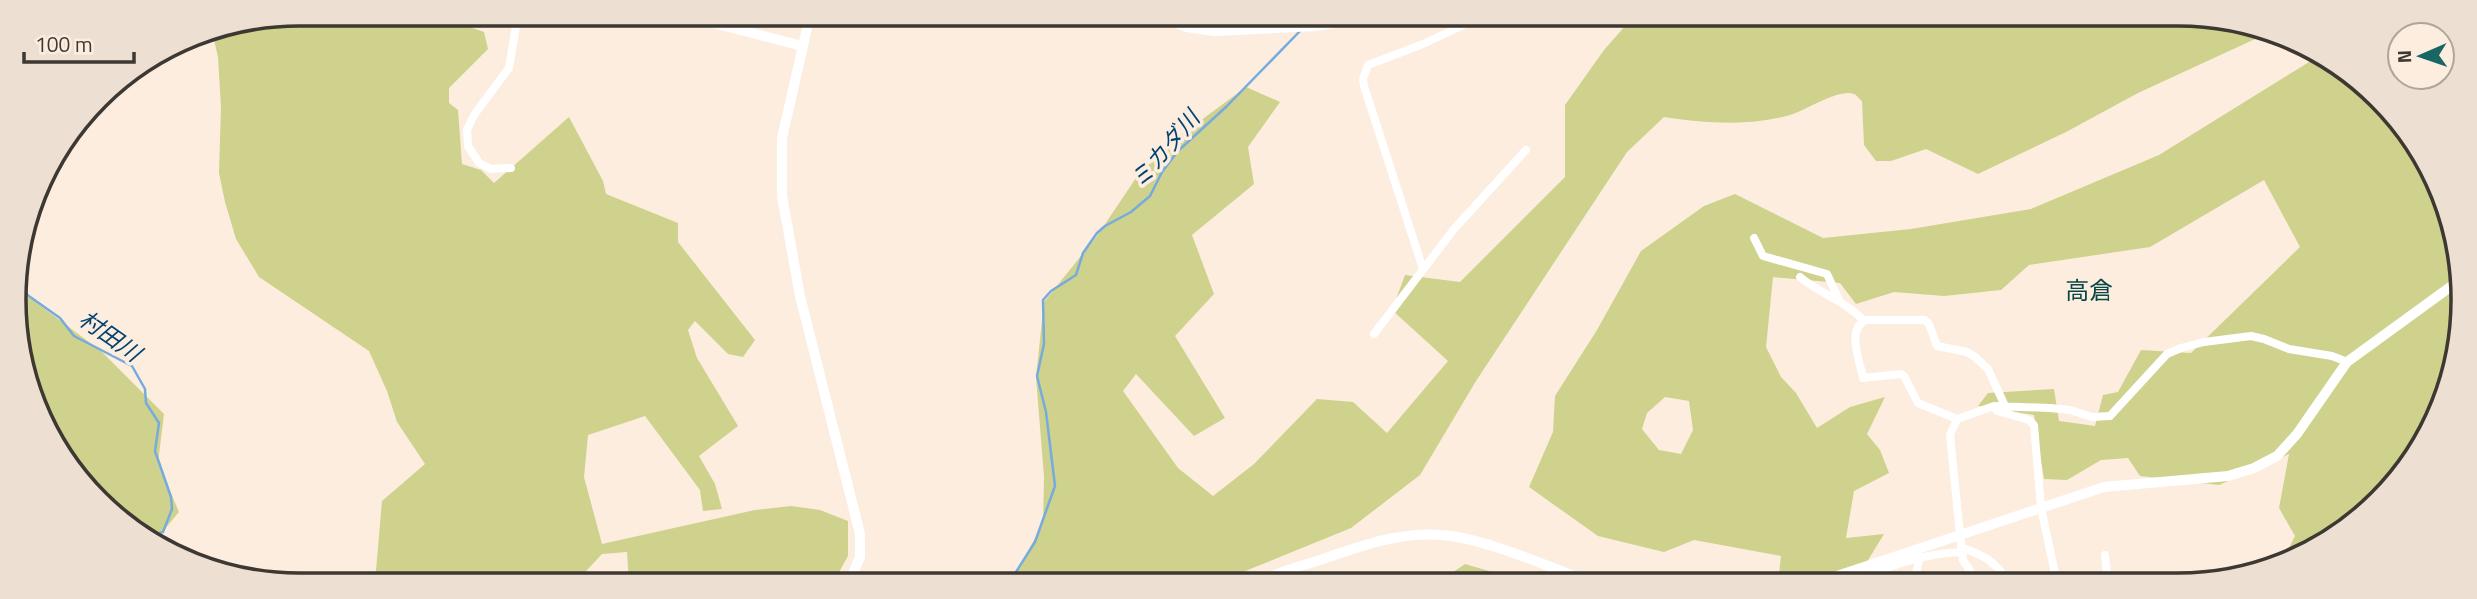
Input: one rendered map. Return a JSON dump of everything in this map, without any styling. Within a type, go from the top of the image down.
[{"type":"street","points":[[511,169],[491,169],[479,163],[468,146],[467,130],[474,115],[509,68],[515,26]]},
{"type":"street","points":[[728,26],[802,46]]},
{"type":"street","points":[[807,26],[782,138],[782,196],[800,296],[860,534],[860,557],[853,573]]},
{"type":"street","points":[[1184,26],[1214,31],[1315,26]]},
{"type":"street","points":[[1423,269],[1363,79],[1368,65],[1462,26]]},
{"type":"street","points":[[1374,334],[1485,193],[1526,150]]},
{"type":"street","points":[[1754,238],[1763,256],[1827,274],[1840,302]]},
{"type":"street","points":[[1800,277],[1813,289],[1840,302],[1864,321],[1925,320],[1937,346],[1967,352],[1988,369],[2005,406]]},
{"type":"street","points":[[1846,573],[2104,487],[2228,476],[2253,468],[2277,456],[2297,434],[2347,362],[2450,286]]},
{"type":"street","points":[[1864,321],[1856,328],[1855,337],[1863,378],[1900,374],[1918,402],[1957,419],[1994,406],[2070,410],[2092,417],[2110,416],[2167,354],[2181,348],[2236,336],[2264,338],[2289,349],[2332,356],[2347,362]]},
{"type":"street","points":[[1994,406],[1997,411],[2029,420],[2034,425],[2041,508],[2055,573]]},
{"type":"street","points":[[1957,419],[1950,435],[1959,536],[1963,560],[1971,573]]},
{"type":"street","points":[[1285,573],[1370,543],[1396,536],[1424,534],[1451,536],[1482,543],[1566,573]]},
{"type":"street","points":[[1874,573],[1920,556],[1962,550],[1983,556],[1995,564],[2002,573]]},
{"type":"street","points":[[2105,555],[2107,573]]},
{"type":"street","points":[[1916,573],[1920,556]]},
{"type":"green space","points":[[467,26],[484,32],[488,49],[449,88],[449,103],[458,110],[462,164],[481,170],[494,183],[569,117],[603,181],[606,194],[678,223],[678,242],[755,340],[743,357],[728,354],[695,321],[688,330],[697,358],[738,426],[699,456],[715,484],[722,509],[703,511],[700,490],[645,416],[588,435],[584,477],[602,544],[755,510],[791,506],[820,510],[848,521],[848,556],[839,573],[628,573],[627,552],[602,554],[584,573],[375,573],[382,501],[425,464],[397,422],[369,351],[259,277],[236,239],[219,173],[221,107],[218,57],[214,40],[282,27]]},
{"type":"green space","points":[[1625,26],[2178,26],[2213,29],[2256,38],[2138,93],[2066,132],[1978,174],[1926,149],[1891,161],[1876,161],[1864,145],[1862,101],[1854,94],[1841,94],[1793,114],[1762,121],[1712,122],[1664,117],[1627,152],[1476,381],[1420,475],[1351,528],[1241,573],[1016,573],[1043,523],[1044,477],[1036,377],[1044,302],[1097,236],[1138,175],[1181,135],[1246,87],[1280,102],[1248,147],[1254,184],[1192,235],[1214,294],[1175,336],[1225,418],[1194,436],[1136,374],[1123,391],[1178,468],[1213,496],[1254,464],[1317,399],[1353,402],[1387,433],[1448,361],[1392,310],[1405,275],[1460,282],[1565,177],[1565,105],[1604,50]]},
{"type":"green space","points":[[2311,61],[2329,72],[2371,106],[2405,148],[2430,195],[2445,246],[2451,300],[2445,353],[2430,404],[2405,451],[2383,480],[2358,505],[2329,527],[2288,549],[2295,536],[2279,508],[2289,454],[2219,485],[2140,476],[2128,458],[2101,460],[2067,480],[2044,479],[2034,415],[1978,406],[1988,393],[2054,389],[2059,421],[2095,426],[2103,395],[2118,392],[2141,350],[2191,353],[2300,247],[2264,180],[2150,247],[2029,265],[2001,290],[1944,296],[1894,292],[1856,304],[1840,283],[1773,277],[1766,347],[1781,377],[1796,393],[1817,428],[1850,407],[1885,397],[1867,434],[1880,450],[1889,473],[1854,491],[1846,538],[1884,534],[1860,573],[1779,573],[1781,556],[1694,540],[1664,552],[1598,536],[1529,487],[1553,432],[1555,396],[1597,330],[1641,251],[1704,206],[1735,194],[1823,238],[1911,229],[2031,209],[2159,155]],"holes":[[[1665,397],[1689,401],[1693,430],[1681,454],[1659,450],[1642,429],[1647,413]]]},
{"type":"green space","points":[[26,297],[101,351],[164,414],[158,463],[179,512],[160,534],[106,493],[72,451],[54,420],[41,387],[29,335]]},
{"type":"green space","points":[[1465,564],[1496,573],[1452,573]]},
{"type":"waterway","name":"ミカダ川","points":[[1015,573],[1035,542],[1055,486],[1046,412],[1037,376],[1044,344],[1043,300],[1051,291],[1076,275],[1083,253],[1097,233],[1131,212],[1150,196],[1162,172],[1178,151],[1227,106],[1301,30]]},
{"type":"waterway","name":"村田川","points":[[26,294],[60,318],[74,336],[132,366],[145,389],[146,403],[159,423],[155,451],[171,497],[172,509],[163,532],[158,533]]},
{"type":"district","name":"高倉","points":[[2089,291]]}]
